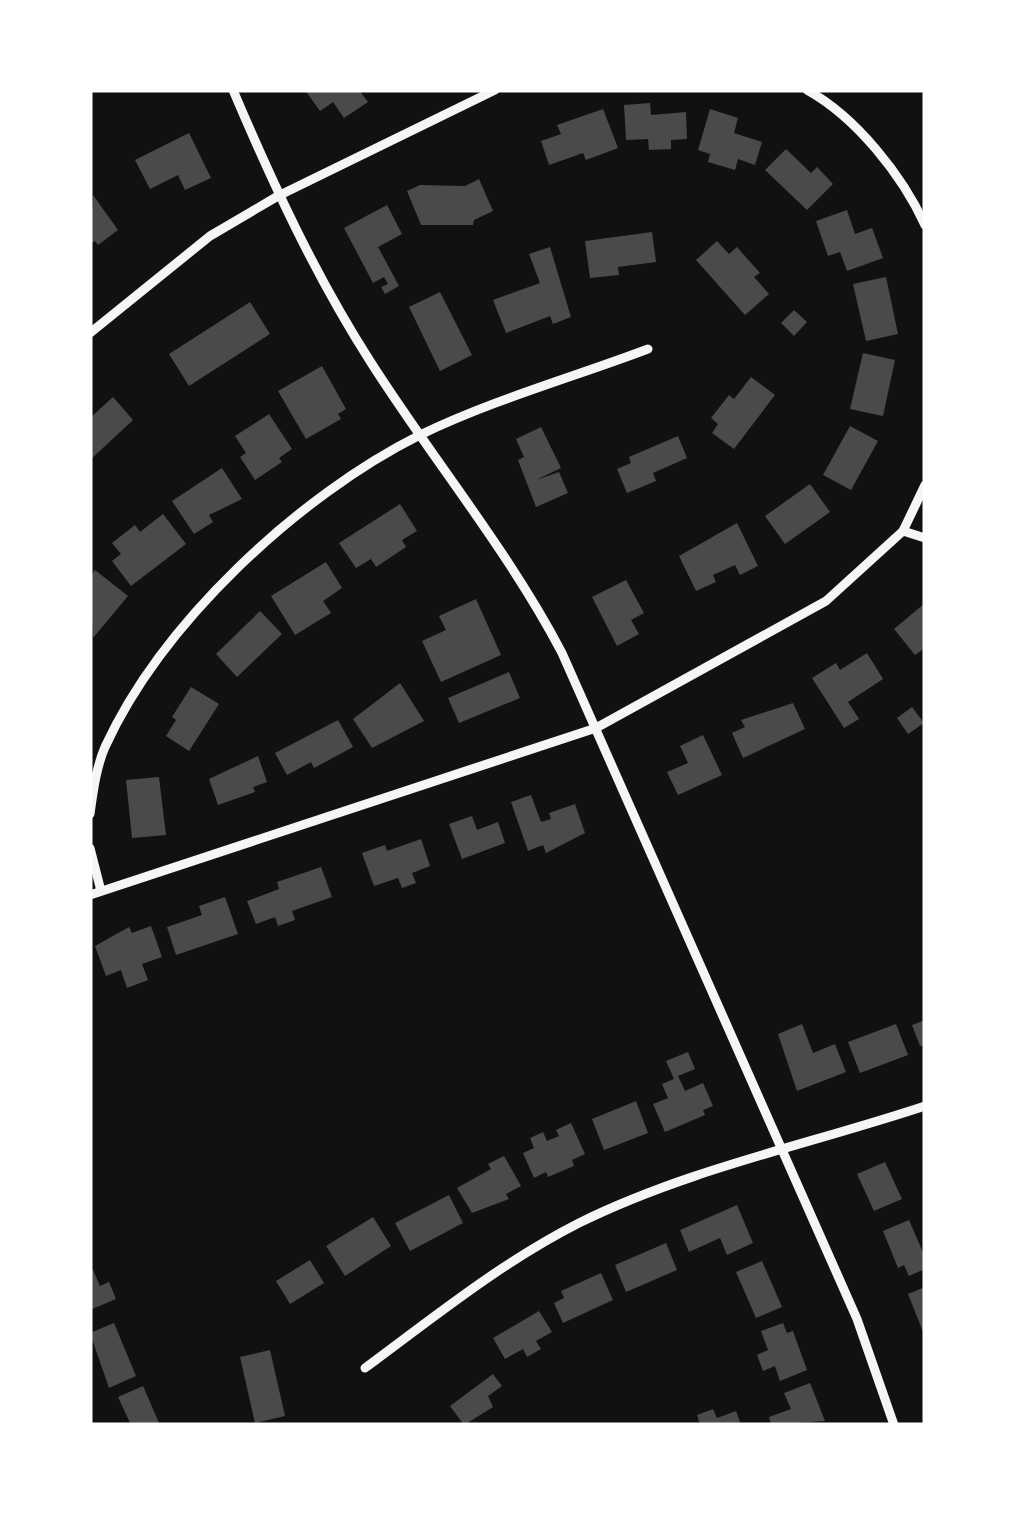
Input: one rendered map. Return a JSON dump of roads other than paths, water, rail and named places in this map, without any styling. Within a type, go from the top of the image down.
[{"type":"street","points":[[233,90],[278,196],[326,287],[420,436],[533,598],[596,728],[857,1319],[894,1425]]},
{"type":"street","points":[[90,333],[210,236],[278,196],[495,90]]},
{"type":"street","points":[[811,91],[890,167],[925,225]]},
{"type":"street","points":[[90,814],[104,749],[170,640],[278,534],[334,490],[420,436],[648,349]]},
{"type":"street","points":[[90,895],[596,728],[826,601],[903,530],[925,485]]},
{"type":"street","points":[[903,530],[925,538]]},
{"type":"street","points":[[90,848],[101,892]]},
{"type":"street","points":[[365,1368],[516,1257],[582,1222],[782,1150],[925,1106]]}]
